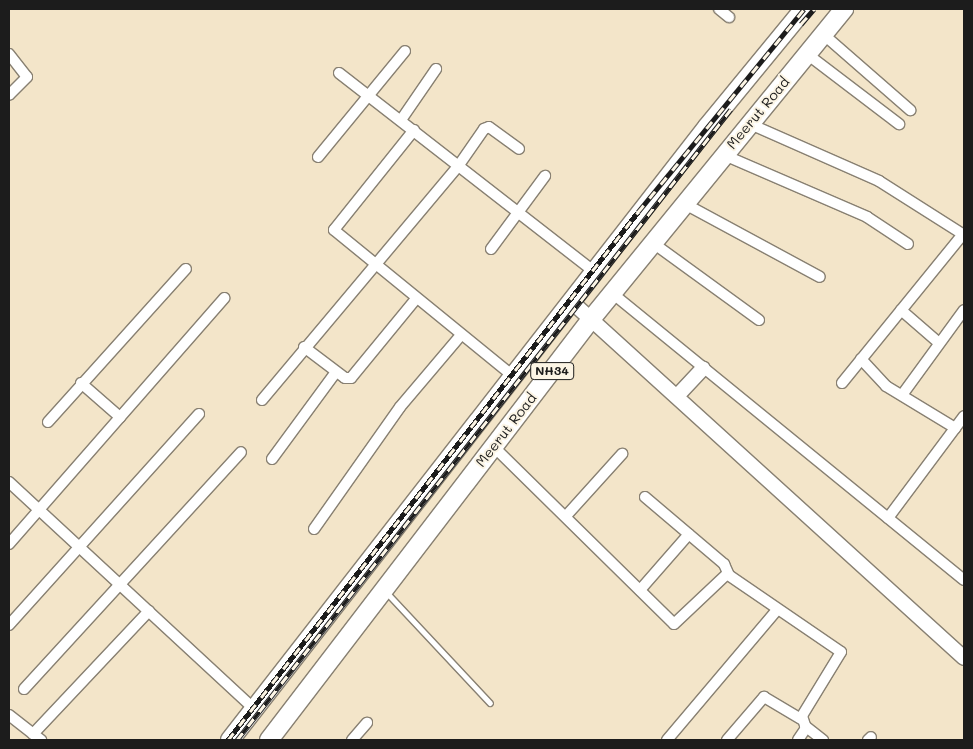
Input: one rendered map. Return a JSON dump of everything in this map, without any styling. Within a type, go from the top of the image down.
[{"type":"highway","name":"Meerut Road","points":[[230,740],[573,303],[595,272],[804,9]]},
{"type":"highway","name":"Meerut Road","points":[[269,740],[592,318],[844,9]]},
{"type":"street","points":[[719,9],[729,17]]},
{"type":"street","points":[[823,34],[910,110]]},
{"type":"street","points":[[318,157],[405,50]]},
{"type":"street","points":[[9,54],[27,76],[9,95]]},
{"type":"street","points":[[807,54],[899,124]]},
{"type":"street","points":[[401,120],[436,69]]},
{"type":"street","points":[[339,73],[519,211],[595,272]]},
{"type":"street","points":[[750,124],[879,181],[963,234],[842,384]]},
{"type":"street","points":[[262,400],[304,347],[459,165],[486,127],[519,149]]},
{"type":"street","points":[[414,130],[334,225],[336,232],[514,377]]},
{"type":"street","points":[[724,155],[867,217],[908,244]]},
{"type":"street","points":[[491,249],[545,176]]},
{"type":"street","points":[[685,204],[820,277]]},
{"type":"street","points":[[653,244],[759,320]]},
{"type":"street","points":[[48,422],[81,383],[186,270]]},
{"type":"street","points":[[612,293],[964,580]]},
{"type":"street","points":[[9,544],[224,298]]},
{"type":"street","points":[[304,347],[336,372],[351,378],[416,299]]},
{"type":"street","points":[[573,303],[679,394],[964,658]]},
{"type":"street","points":[[901,310],[939,344]]},
{"type":"street","points":[[902,395],[964,310]]},
{"type":"street","points":[[314,529],[400,407],[461,335]]},
{"type":"street","points":[[861,360],[886,386],[955,428]]},
{"type":"street","points":[[679,394],[702,368]]},
{"type":"street","points":[[272,460],[336,372]]},
{"type":"street","points":[[81,383],[120,417]]},
{"type":"street","points":[[9,625],[199,414]]},
{"type":"street","points":[[888,518],[964,416]]},
{"type":"street","points":[[494,446],[677,625],[724,575],[729,575]]},
{"type":"street","points":[[24,689],[122,585],[241,452]]},
{"type":"street","points":[[566,516],[622,454]]},
{"type":"street","points":[[9,482],[82,546],[254,709]]},
{"type":"street","points":[[645,497],[724,564],[729,575],[843,655],[803,723],[798,740]]},
{"type":"street","points":[[640,590],[689,534]]},
{"type":"street","points":[[9,714],[37,737],[149,610]]},
{"type":"street","points":[[667,740],[777,610]]},
{"type":"street","points":[[727,740],[764,697],[803,723],[823,740]]},
{"type":"street","points":[[352,740],[367,722]]},
{"type":"lane","points":[[384,590],[490,703]]},
{"type":"railway","points":[[228,740],[638,212],[804,9]]},
{"type":"railway","points":[[801,24],[814,9]]},
{"type":"railway","points":[[237,740],[731,109]]}]
